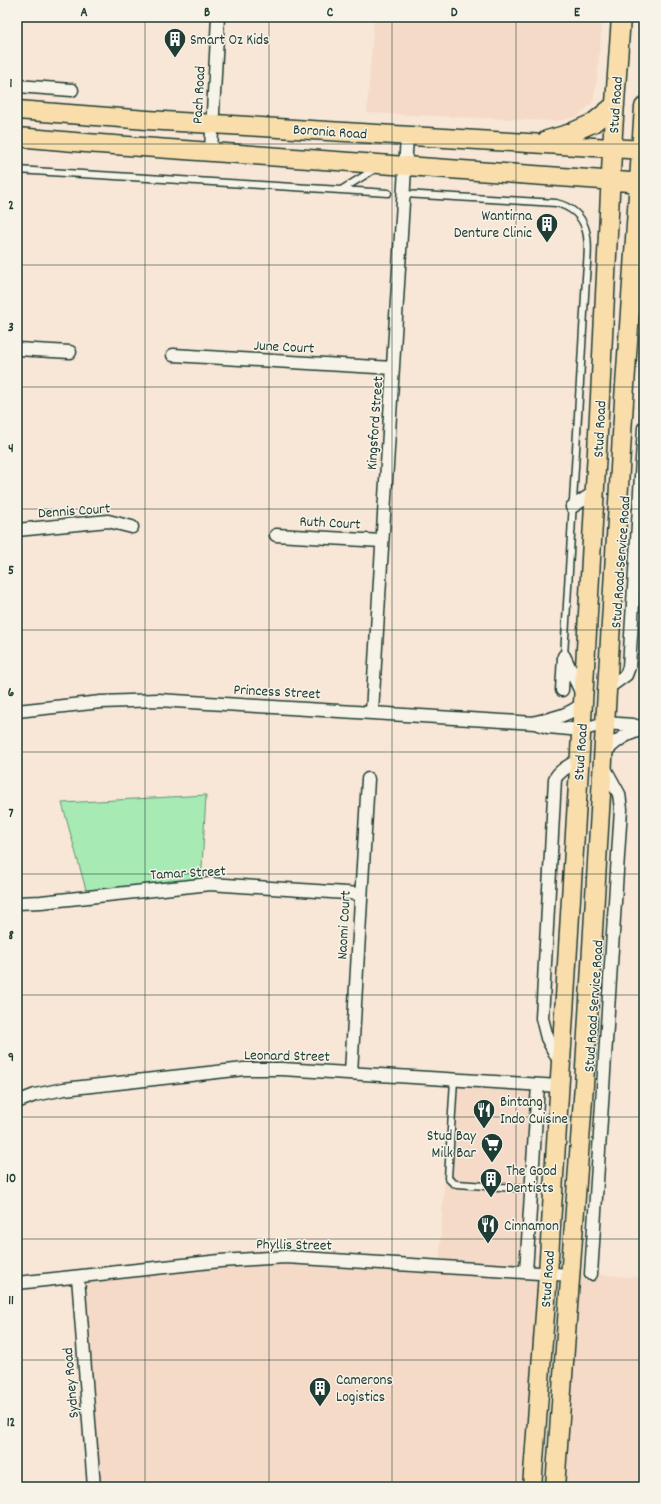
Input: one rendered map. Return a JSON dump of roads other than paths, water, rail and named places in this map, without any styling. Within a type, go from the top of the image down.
[{"type":"main road","name":"Stud Road","points":[[532,1487],[548,1274],[580,759],[610,181],[621,17]]},
{"type":"main road","points":[[537,143],[568,134],[593,122],[615,105]]},
{"type":"main road","name":"Stud Road","points":[[556,1487],[572,1272],[606,723],[624,400],[640,246],[644,107]]},
{"type":"main road","name":"Boronia Road","points":[[17,110],[140,120],[212,123],[643,150]]},
{"type":"main road","name":"Boronia Road","points":[[17,137],[406,167],[641,183]]},
{"type":"main road","points":[[541,1368],[564,1369]]},
{"type":"main road","points":[[536,1434],[559,1435]]},
{"type":"street","name":"Pach Road","points":[[210,151],[218,17]]},
{"type":"street","points":[[17,86],[72,90]]},
{"type":"street","name":"Kingsford Street","points":[[372,712],[408,136]]},
{"type":"street","points":[[17,349],[70,352]]},
{"type":"street","name":"June Court","points":[[173,355],[393,368]]},
{"type":"street","name":"Stud Road Service Road","points":[[608,688],[626,675],[629,667],[644,428]]},
{"type":"street","name":"Stud Road Service Road","points":[[572,507],[595,492]]},
{"type":"street","name":"Dennis Court","points":[[17,530],[108,521],[132,527]]},
{"type":"street","name":"Ruth Court","points":[[276,534],[382,541]]},
{"type":"street","points":[[564,656],[583,700]]},
{"type":"street","points":[[562,690],[564,656]]},
{"type":"street","name":"Princess Street","points":[[17,711],[102,702],[153,700],[535,723],[548,727],[581,730]]},
{"type":"street","name":"Princess Street","points":[[535,723],[567,714],[576,709],[583,700]]},
{"type":"street","points":[[581,730],[606,723],[632,725],[644,729]]},
{"type":"street","points":[[603,759],[621,738],[632,732],[644,729]]},
{"type":"street","name":"Stud Road Service Road","points":[[591,1274],[621,809],[619,794],[603,759]]},
{"type":"street","name":"Naomi Court","points":[[351,1073],[368,779]]},
{"type":"street","name":"Tamar Street","points":[[17,903],[42,902],[210,884],[361,894]]},
{"type":"street","name":"Leonard Street","points":[[17,1102],[35,1095],[64,1089],[244,1069],[282,1069],[559,1086]]},
{"type":"street","points":[[526,1272],[538,1085]]},
{"type":"street","points":[[572,1272],[592,1253]]},
{"type":"street","name":"Phyllis Street","points":[[17,1283],[220,1261],[286,1257],[548,1274],[572,1272]]},
{"type":"street","name":"Sydney Road","points":[[78,1277],[94,1487]]},
{"type":"lane","points":[[341,190],[382,165]]},
{"type":"lane","points":[[17,170],[388,193]]},
{"type":"lane","name":"Stud Road","points":[[404,194],[556,203],[571,208],[585,227],[588,237],[564,656]]},
{"type":"lane","points":[[454,1080],[448,1178],[450,1181],[457,1184],[531,1189]]},
{"type":"place","name":"Smart Oz Kids","points":[[175,58]]},
{"type":"place","name":"Wantirna Denture Clinic","points":[[547,244]]},
{"type":"place","name":"Bintang Indo Cuisine","points":[[484,1130]]},
{"type":"place","name":"Stud Bay Milk Bar","points":[[492,1164]]},
{"type":"place","name":"The Good Dentists","points":[[491,1198]]},
{"type":"place","name":"Cinnamon","points":[[488,1244]]},
{"type":"place","name":"Camerons Logistics","points":[[320,1408]]}]
